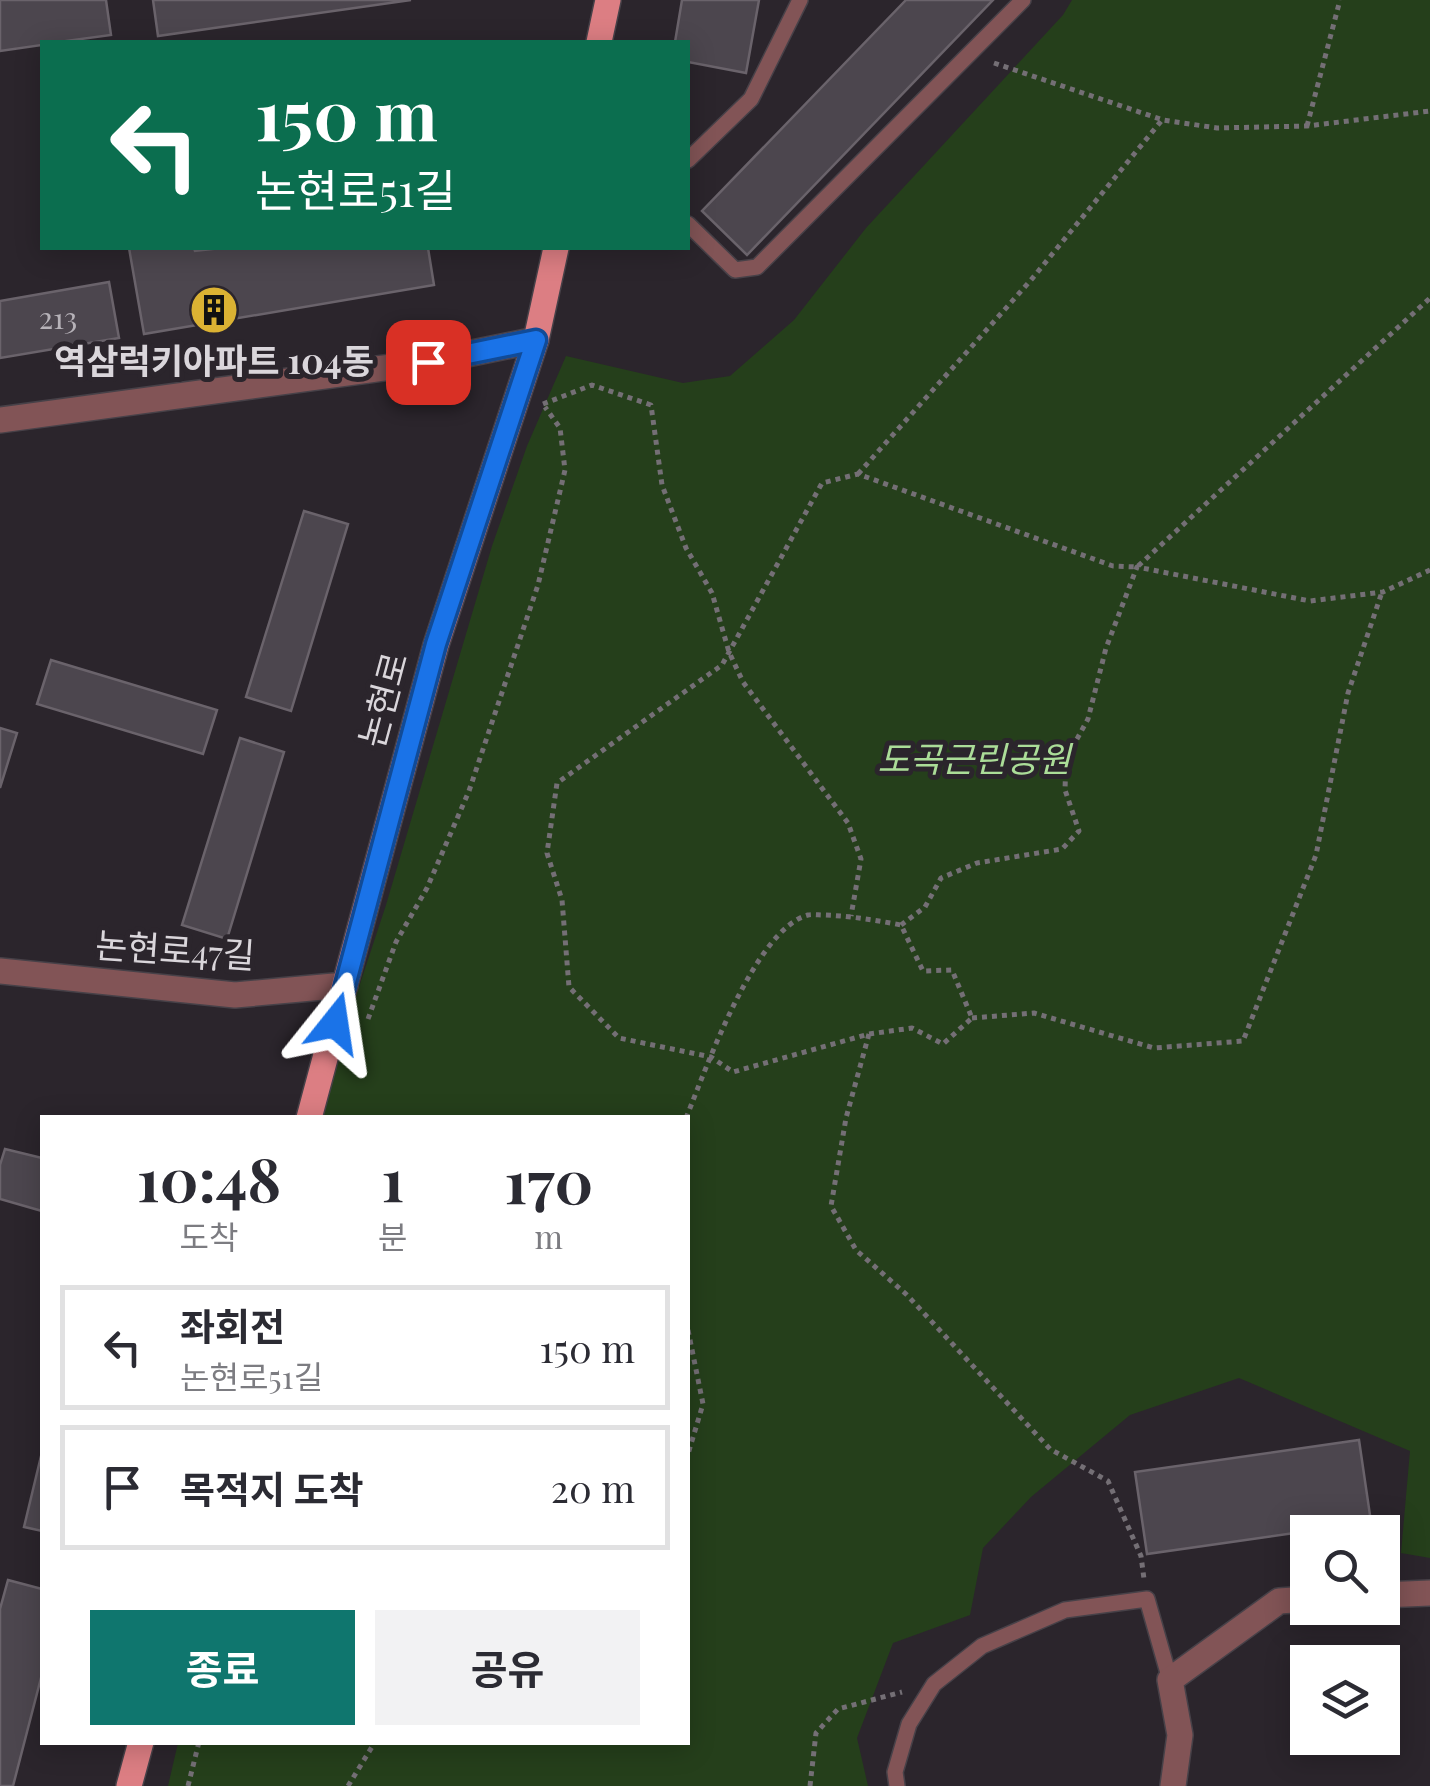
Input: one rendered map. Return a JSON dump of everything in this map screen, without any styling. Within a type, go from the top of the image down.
[{"type":"main road","points":[[600,40],[608,0]]},
{"type":"main road","name":"논현로","points":[[310,1115],[436,644],[536,340],[556,250]]},
{"type":"main road","points":[[130,1786],[140,1745]]},
{"type":"street","points":[[0,420],[428,362],[536,340]]},
{"type":"street","name":"논현로47길","points":[[0,971],[235,996],[345,985]]},
{"type":"street","points":[[1400,1594],[1430,1592]]},
{"type":"street","points":[[1178,1782],[1180,1735],[1170,1680],[1279,1601],[1290,1601]]},
{"type":"lane","points":[[690,158],[751,99],[800,0]]},
{"type":"lane","points":[[690,226],[735,270],[757,267],[1023,0]]},
{"type":"lane","points":[[897,1786],[896,1772],[908,1724],[934,1684],[982,1646],[1065,1610],[1147,1599],[1170,1680]]},
{"type":"path","points":[[1307,126],[1340,0]]},
{"type":"path","points":[[948,77],[987,60],[1162,120],[1217,128],[1307,126],[1430,110]]},
{"type":"path","points":[[1162,120],[1031,280],[858,474],[822,484],[722,664],[556,782],[548,853],[562,900],[569,986],[619,1038],[712,1056],[732,1072],[869,1034],[912,1028],[943,1044],[972,1018],[1034,1013],[1154,1048],[1242,1041],[1316,854],[1348,694],[1383,592]]},
{"type":"path","points":[[687,1115],[746,982],[780,932],[808,915],[852,916],[901,924],[925,906],[941,878],[977,864],[1062,849],[1078,831],[1064,790],[1066,759],[1088,719],[1106,648],[1137,568],[1430,298]]},
{"type":"path","points":[[364,1028],[396,942],[427,888],[468,791],[538,585],[565,470],[560,428],[531,388],[522,385]]},
{"type":"path","points":[[543,404],[592,385],[651,405],[662,486],[686,548],[712,593],[728,652],[743,682],[848,824],[861,859],[852,916]]},
{"type":"path","points":[[858,474],[1112,566],[1310,602],[1383,592],[1430,570]]},
{"type":"path","points":[[901,924],[923,971],[952,970],[972,1018]]},
{"type":"path","points":[[869,1034],[846,1118],[831,1206],[856,1250],[907,1295],[1050,1449],[1108,1481],[1141,1556],[1147,1599]]},
{"type":"path","points":[[690,1340],[703,1404],[690,1447]]},
{"type":"path","points":[[810,1786],[816,1732],[838,1709],[934,1684]]},
{"type":"path","points":[[188,1786],[197,1745]]},
{"type":"path","points":[[348,1786],[372,1745]]},
{"type":"green space","name":"도곡근린공원","points":[[1072,0],[1430,0],[1430,1558],[1401,1553],[1410,1451],[1239,1378],[1130,1415],[1031,1497],[983,1548],[970,1615],[893,1643],[857,1738],[868,1786],[168,1786],[178,1745],[690,1745],[690,1115],[320,1115],[327,1084],[386,905],[492,546],[527,446],[566,356],[683,383],[730,376],[794,320],[866,228],[1063,15]]},
{"type":"building","points":[[0,0],[106,0],[111,35],[40,40],[40,45],[0,51]]},
{"type":"building","points":[[153,0],[411,0],[158,36]]},
{"type":"building","points":[[682,0],[759,0],[746,73],[690,62],[690,40],[675,40]]},
{"type":"building","points":[[906,0],[993,0],[747,255],[702,211]]},
{"type":"building","name":"역삼럭키아파트 104동","points":[[129,250],[428,250],[434,285],[144,334]]},
{"type":"building","points":[[109,282],[119,338],[0,358],[0,301]]},
{"type":"building","points":[[304,511],[348,524],[291,711],[246,697]]},
{"type":"building","points":[[51,660],[217,710],[203,754],[37,704]]},
{"type":"building","points":[[0,728],[17,733],[0,788]]},
{"type":"building","points":[[240,738],[284,752],[227,939],[182,925]]},
{"type":"building","points":[[5,1149],[40,1158],[40,1210],[0,1199],[0,1165]]},
{"type":"building","points":[[1359,1440],[1370,1515],[1290,1515],[1290,1534],[1147,1554],[1135,1472]]},
{"type":"building","points":[[40,1460],[40,1531],[24,1527]]},
{"type":"building","points":[[8,1580],[40,1588],[40,1682],[13,1786],[0,1786],[0,1609]]},
{"type":"place","name":"역삼럭키아파트 104동","points":[[214,310]]},
{"type":"route","points":[[335,1023],[436,644],[536,340],[428,362]]}]
